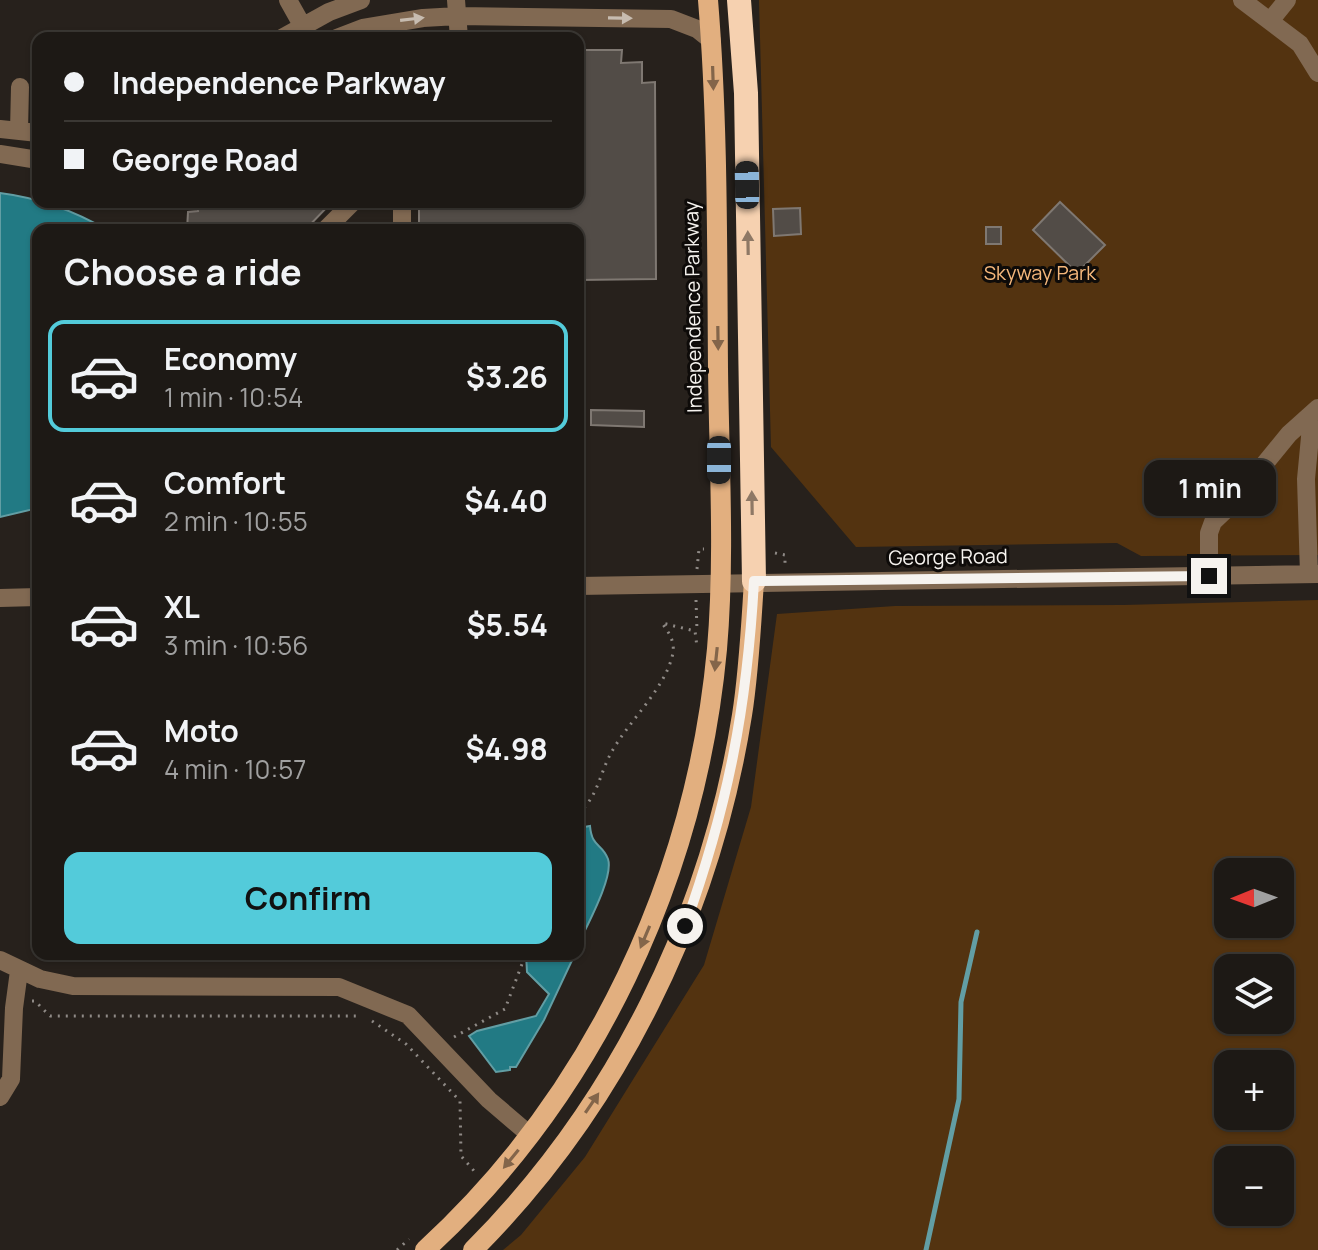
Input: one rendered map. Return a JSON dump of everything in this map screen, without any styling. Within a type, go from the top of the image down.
[{"type":"highway","points":[[739,0],[746,93],[754,581]]},
{"type":"main road","name":"Independence Parkway","points":[[425,1250],[477,1198],[530,1135],[573,1073],[620,992],[678,851],[705,737],[717,645],[720,582],[716,196],[708,0]]},
{"type":"main road","points":[[473,1250],[529,1189],[602,1088],[647,1010],[685,926],[710,854],[737,743],[749,659],[754,581]]},
{"type":"street","points":[[288,0],[302,25]]},
{"type":"street","points":[[291,32],[361,0]]},
{"type":"street","points":[[1242,0],[1300,44],[1318,73]]},
{"type":"street","points":[[1270,21],[1287,0]]},
{"type":"street","points":[[457,8],[459,32]]},
{"type":"street","points":[[358,32],[457,8],[671,19],[688,24],[712,41]]},
{"type":"street","points":[[0,129],[29,132],[20,87]]},
{"type":"street","points":[[0,154],[32,159]]},
{"type":"street","points":[[331,224],[347,208]]},
{"type":"street","points":[[1313,574],[1306,479],[1315,412]]},
{"type":"street","points":[[1209,576],[1209,533],[1213,522],[1231,505],[1289,434],[1315,412]]},
{"type":"street","name":"George Road","points":[[584,586],[1313,574]]},
{"type":"street","points":[[0,598],[32,597]]},
{"type":"street","points":[[0,960],[19,971],[50,982],[86,987],[339,987],[408,1015],[489,1100],[530,1135]]},
{"type":"street","points":[[0,1097],[11,1079],[19,971]]},
{"type":"path","points":[[584,808],[610,755],[660,683],[673,656],[673,637],[662,623],[695,631],[699,656]]},
{"type":"path","points":[[428,1067],[458,1033],[505,1009],[522,960]]},
{"type":"path","points":[[15,999],[35,1001],[50,1016],[365,1016],[406,1044],[460,1101],[461,1156],[477,1173]]},
{"type":"green space","name":"Skyway Park","points":[[759,0],[1318,0],[1318,555],[1141,556],[1117,543],[856,547],[771,447]]},
{"type":"green space","points":[[1318,600],[1318,1250],[503,1250],[521,1235],[585,1157],[704,965],[751,807],[777,614],[895,606]]},
{"type":"water","points":[[0,193],[32,199],[32,208],[60,208],[96,224],[32,224],[32,509],[0,517]]},
{"type":"water","points":[[590,826],[595,842],[608,859],[609,867],[584,933],[584,827]]},
{"type":"water","points":[[526,960],[572,960],[544,1020],[516,1067],[496,1072],[469,1036],[477,1031],[536,1016],[549,994],[527,972]]},
{"type":"building","points":[[584,50],[622,50],[621,63],[642,62],[642,83],[655,82],[656,279],[584,280],[584,224],[419,224],[419,208],[584,208]]},
{"type":"building","points":[[1060,202],[1105,245],[1077,273],[1033,230]]},
{"type":"building","points":[[198,208],[326,208],[311,224],[187,224],[188,212],[198,211]]},
{"type":"building","points":[[800,208],[801,234],[774,236],[773,209]]},
{"type":"building","points":[[986,227],[1001,227],[1001,244],[986,244]]},
{"type":"building","points":[[591,410],[644,411],[644,427],[591,425]]},
{"type":"waterway","points":[[926,1250],[959,1099],[961,1002],[977,932]]},
{"type":"route","points":[[685,926],[722,813],[737,743],[749,659],[754,581],[1209,576]]}]
